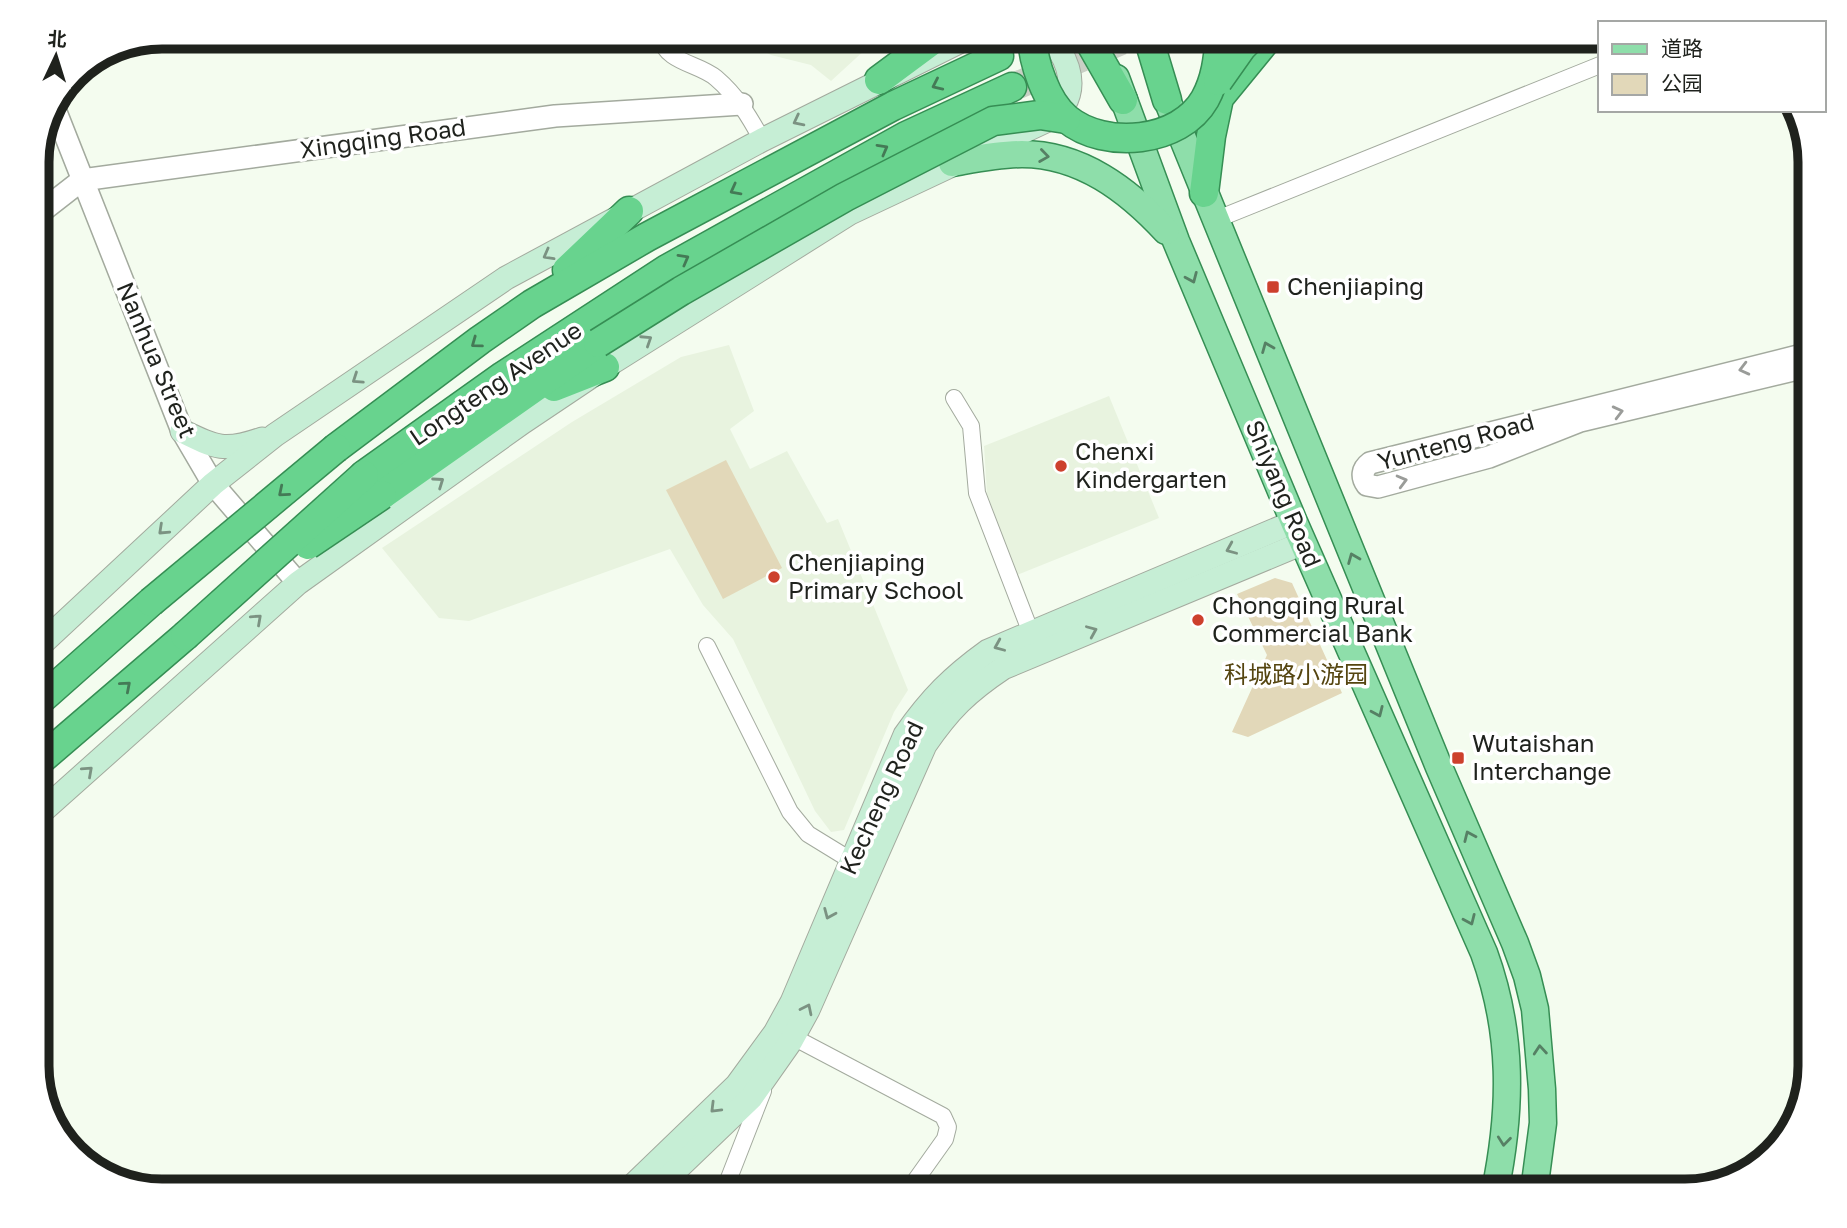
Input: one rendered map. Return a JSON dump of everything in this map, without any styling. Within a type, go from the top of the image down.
[{"type":"highway","points":[[879,80],[921,49]]},
{"type":"highway","points":[[1033,49],[1035,67],[1048,93],[1066,119]]},
{"type":"highway","points":[[1094,49],[1123,100]]},
{"type":"highway","points":[[1151,49],[1167,100]]},
{"type":"highway","points":[[1204,100],[1217,69],[1219,49]]},
{"type":"highway","points":[[49,753],[216,608],[373,485],[515,401],[602,355],[681,291],[845,197],[993,121],[1040,115],[1066,119],[1095,134],[1117,137],[1150,136],[1181,124],[1204,100],[1241,49]]},
{"type":"highway","points":[[1204,192],[1219,98],[1257,49]]},
{"type":"highway","name":"Longteng Avenue","points":[[49,692],[151,602],[336,449],[532,304],[647,237],[881,112],[999,56]]},
{"type":"highway","name":"Longteng Avenue","points":[[373,485],[503,376],[667,269],[906,136],[1012,87]]},
{"type":"highway","points":[[532,304],[629,211]]},
{"type":"main road","points":[[49,637],[213,484],[275,435],[506,278],[762,140],[944,49]]},
{"type":"main road","points":[[49,805],[298,583],[602,355],[850,212],[1052,118],[1064,106],[1069,78],[1066,61],[1059,49]]},
{"type":"main road","name":"Shiyang Road","points":[[1106,49],[1176,241],[1299,533],[1484,953],[1496,986],[1503,1017],[1509,1095],[1504,1149],[1498,1179]]},
{"type":"main road","name":"Shiyang Road","points":[[1144,49],[1167,100],[1438,767],[1516,943],[1535,1009],[1542,1089],[1543,1123],[1536,1179]]},
{"type":"main road","points":[[952,163],[994,155],[1024,153],[1053,157],[1078,165],[1101,175],[1142,204],[1176,241]]},
{"type":"main road","points":[[182,430],[213,446],[239,447],[275,435]]},
{"type":"main road","name":"Kecheng Road","points":[[640,1179],[723,1100],[762,1052],[792,1002],[905,735],[926,705],[953,677],[988,651],[1031,633],[1299,533]]},
{"type":"main road","name":"Kecheng Road","points":[[667,1179],[751,1098],[793,1037],[808,1010],[925,745],[946,714],[1003,668],[1299,533]]},
{"type":"street","points":[[666,49],[673,57],[713,75],[742,104],[762,140]]},
{"type":"street","points":[[1215,220],[1598,66]]},
{"type":"street","name":"Xingqing Road","points":[[82,180],[555,116],[742,104]]},
{"type":"street","name":"Nanhua Street","points":[[59,119],[182,430],[213,484],[298,583]]},
{"type":"street","points":[[49,206],[82,180]]},
{"type":"street","name":"Yunteng Road","points":[[1798,356],[1370,463],[1363,471],[1362,477],[1367,485],[1378,487],[1489,457],[1580,421],[1798,369]]},
{"type":"street","points":[[954,398],[971,426],[977,493],[1031,633]]},
{"type":"street","points":[[707,646],[790,812],[808,834],[852,861]]},
{"type":"street","points":[[793,1037],[943,1116],[948,1127],[945,1139],[917,1179]]},
{"type":"street","points":[[729,1179],[770,1072]]},
{"type":"shaded area","points":[[759,49],[866,49],[831,81],[811,65],[771,55]]},
{"type":"shaded area","name":"Chenjiaping Primary School","points":[[729,345],[754,411],[730,429],[750,469],[787,451],[827,523],[838,519],[908,690],[894,712],[844,830],[831,832],[815,811],[733,639],[703,605],[670,549],[469,621],[439,618],[382,548],[572,422],[681,357]]},
{"type":"shaded area","name":"Chenxi Kindergarten","points":[[1109,396],[1159,518],[1017,575],[987,494],[984,446]]},
{"type":"green space","points":[[726,460],[782,568],[723,599],[666,490]]},
{"type":"green space","name":"科城路小游园","points":[[1275,578],[1292,583],[1342,693],[1248,737],[1232,732],[1267,655],[1237,594]]},
{"type":"tunnel","points":[[1018,85],[1103,49]]},
{"type":"place","name":"Chenjiaping","points":[[1273,287]]},
{"type":"place","name":"Chenxi Kindergarten","points":[[1061,466]]},
{"type":"place","name":"Chenjiaping Primary School","points":[[774,577]]},
{"type":"place","name":"Chongqing Rural Commercial Bank","points":[[1198,620]]},
{"type":"place","name":"Wutaishan Interchange","points":[[1458,758]]}]
